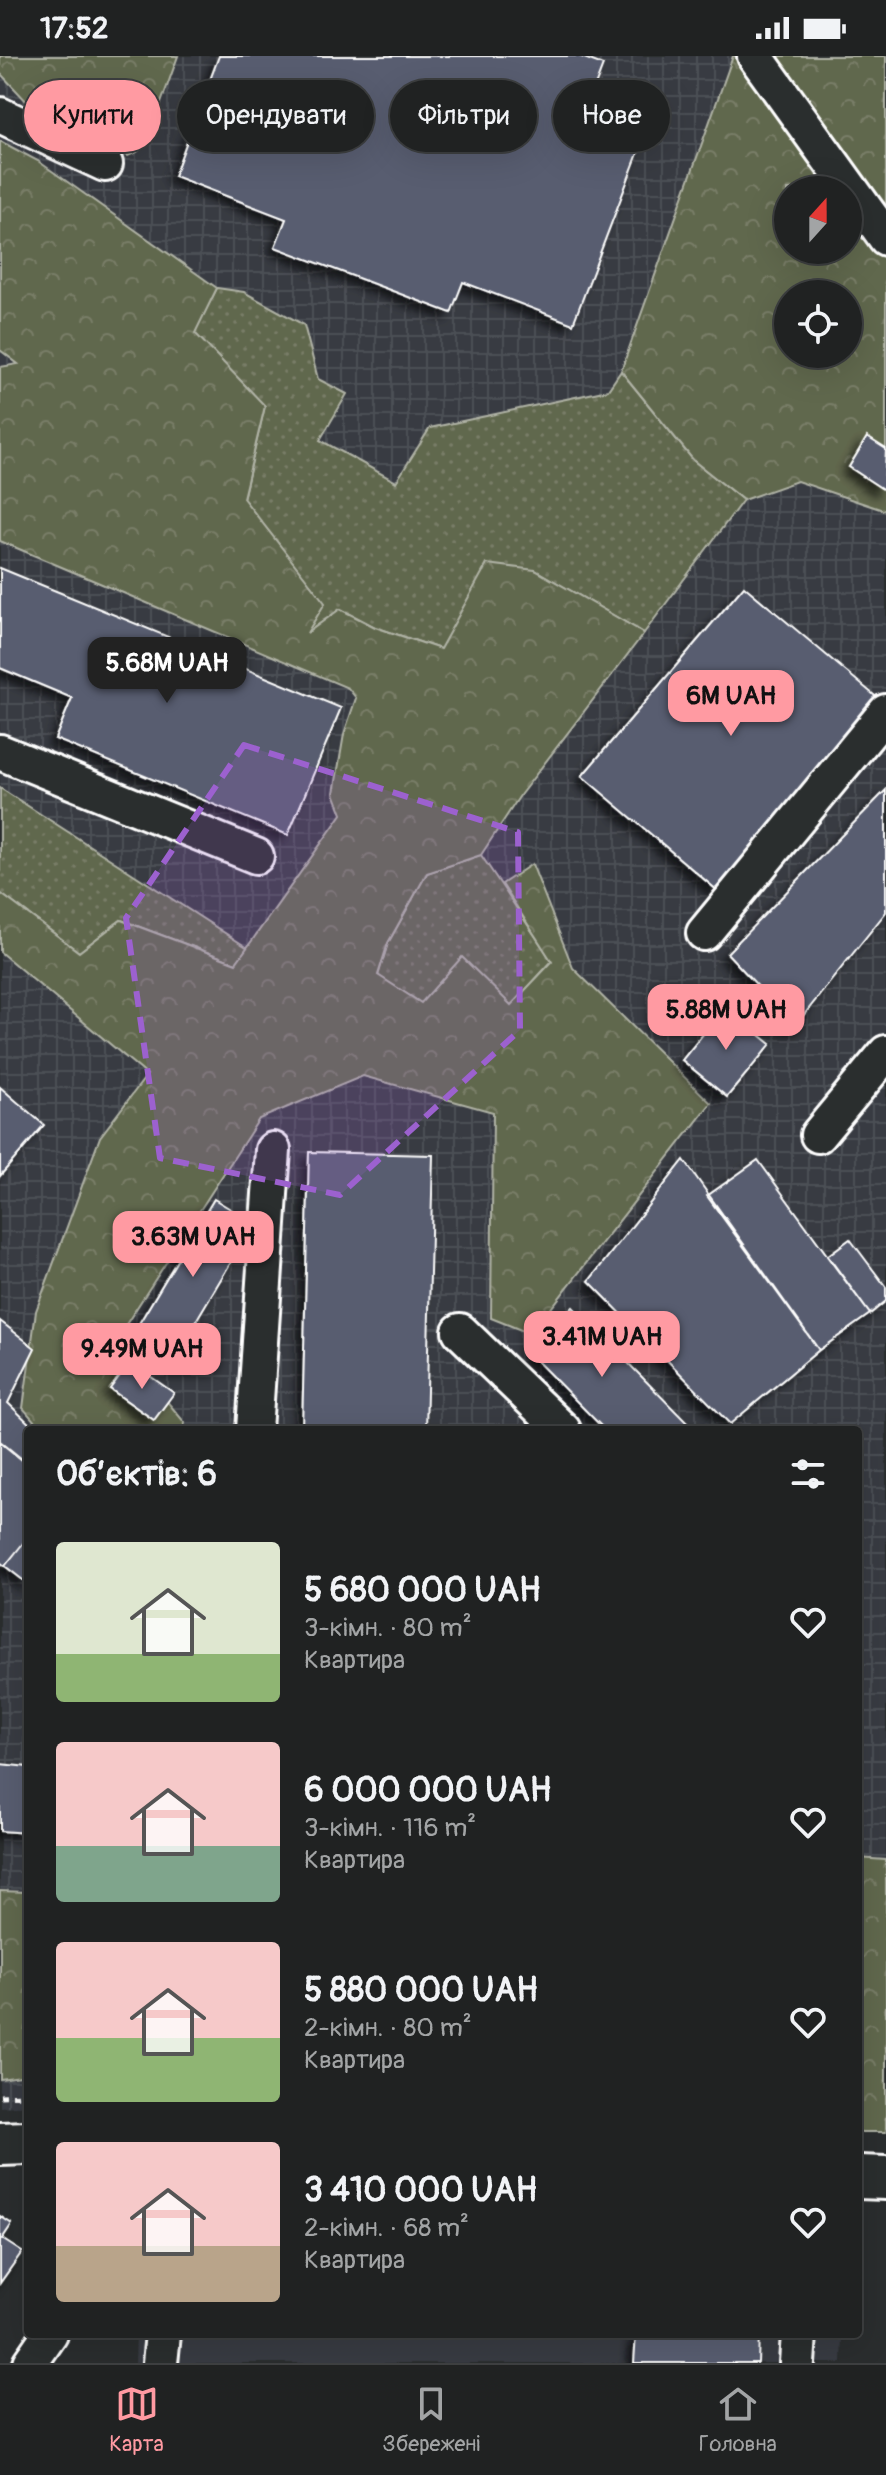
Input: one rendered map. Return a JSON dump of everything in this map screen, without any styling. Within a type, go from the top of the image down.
[{"type":"main road","points":[[0,2144],[24,2143]]},
{"type":"main road","points":[[862,2177],[886,2178]]},
{"type":"street","points":[[755,56],[886,238]]},
{"type":"street","points":[[0,115],[105,164]]},
{"type":"street","points":[[704,933],[886,712]]},
{"type":"street","points":[[0,752],[256,856]]},
{"type":"street","points":[[818,1135],[886,1053]]},
{"type":"street","points":[[254,1426],[273,1150]]},
{"type":"street","points":[[460,1331],[559,1426]]},
{"type":"street","points":[[30,2363],[47,2338]]},
{"type":"street","points":[[160,2363],[163,2338]]},
{"type":"street","points":[[797,2363],[799,2338]]},
{"type":"path","points":[[0,2096],[24,2095]]},
{"type":"highlighted area","points":[[244,745],[518,832],[520,1030],[340,1195],[160,1158],[126,918]]},
{"type":"shaded area","points":[[0,56],[755,56],[841,176],[774,176],[774,264],[862,264],[862,205],[886,238],[886,1860],[862,1858],[862,1426],[24,1426],[24,2105],[0,2107]]},
{"type":"shaded area","points":[[136,2338],[843,2338],[842,2363],[135,2363]]},
{"type":"green space","points":[[0,56],[178,56],[161,103],[161,80],[24,80],[24,99],[0,73]]},
{"type":"green space","points":[[733,56],[886,56],[886,511],[797,481],[743,500],[694,461],[621,371]]},
{"type":"green space","points":[[0,141],[38,161],[217,288],[195,333],[265,406],[243,498],[325,603],[307,633],[340,609],[375,627],[440,649],[487,564],[535,570],[644,633],[521,794],[481,855],[427,873],[388,943],[378,975],[421,1003],[462,957],[511,1005],[552,962],[502,884],[532,864],[573,968],[711,1103],[531,1334],[491,1318],[493,1112],[363,1076],[259,1119],[116,1340],[185,1423],[184,1426],[39,1426],[23,1408],[36,1311],[100,1137],[147,1075],[0,952],[0,893],[79,952],[121,920],[236,963],[342,814],[334,793],[344,734],[356,698],[348,688],[0,541],[0,367],[18,364],[0,350]]},
{"type":"green space","points":[[217,288],[244,292],[304,325],[318,379],[347,394],[320,440],[396,482],[430,428],[608,390],[621,371],[694,461],[743,500],[644,633],[535,570],[440,649],[375,627],[341,609],[305,634],[324,602],[243,499],[265,406],[194,333]]},
{"type":"green space","points":[[0,788],[248,948],[236,963],[121,920],[79,952],[0,893]]},
{"type":"green space","points":[[481,855],[552,961],[511,1006],[421,1003],[378,976],[388,943],[427,873]]},
{"type":"green space","points":[[862,1858],[886,1860],[886,2132],[862,2132]]},
{"type":"green space","points":[[0,1891],[24,1892],[24,2076],[0,2079]]},
{"type":"building","points":[[219,56],[579,56],[603,65],[597,80],[553,80],[553,152],[638,152],[573,324],[463,282],[451,313],[275,247],[286,219],[174,176],[183,152],[374,152],[374,80],[210,80]]},
{"type":"building","points":[[867,437],[886,449],[884,490],[849,467]]},
{"type":"building","points":[[0,568],[341,708],[288,835],[55,739],[72,698],[0,668]]},
{"type":"building","points":[[744,586],[880,700],[718,891],[582,776]]},
{"type":"building","points":[[886,790],[886,912],[795,1026],[727,953]]},
{"type":"building","points":[[725,1007],[771,1044],[727,1097],[682,1060]]},
{"type":"building","points":[[0,1087],[44,1125],[0,1176]]},
{"type":"building","points":[[309,1152],[433,1155],[426,1426],[302,1426]]},
{"type":"building","points":[[684,1160],[819,1350],[730,1424],[589,1281]]},
{"type":"building","points":[[758,1160],[870,1314],[819,1350],[707,1196]]},
{"type":"building","points":[[214,1199],[242,1216],[240,1247],[175,1356],[134,1332]]},
{"type":"building","points":[[850,1239],[886,1287],[886,1301],[870,1314],[827,1256]]},
{"type":"building","points":[[573,1307],[690,1426],[601,1426],[528,1352]]},
{"type":"building","points":[[0,1321],[35,1348],[8,1403],[32,1426],[24,1426],[24,1462],[0,1442]]},
{"type":"building","points":[[130,1362],[174,1393],[154,1420],[110,1389]]},
{"type":"building","points":[[0,1441],[24,1461],[24,1542],[5,1566],[0,1562]]},
{"type":"building","points":[[24,1542],[24,1581],[5,1566]]},
{"type":"building","points":[[0,1764],[24,1767],[24,1833],[0,1831]]},
{"type":"building","points":[[0,2216],[12,2224],[2,2239],[22,2252],[0,2283]]},
{"type":"building","points":[[636,2338],[759,2338],[758,2363],[634,2363]]}]
